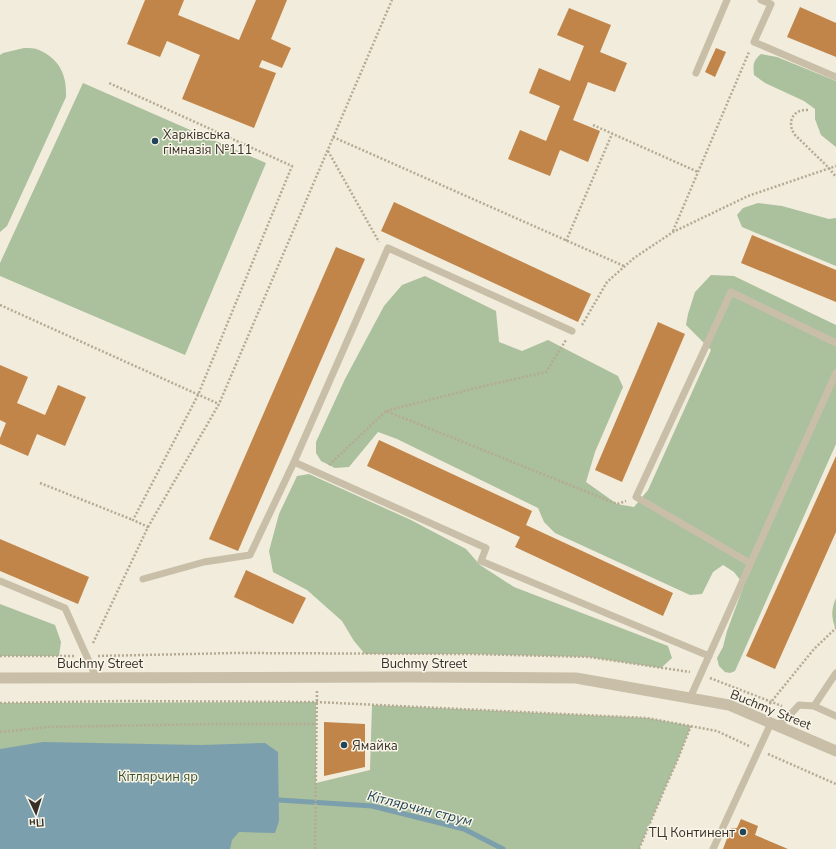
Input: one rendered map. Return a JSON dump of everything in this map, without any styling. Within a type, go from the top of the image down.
[{"type":"street","name":"Buchmy Street","points":[[0,678],[576,678],[729,705],[836,751]]},
{"type":"lane","points":[[696,73],[727,0]]},
{"type":"lane","points":[[761,0],[771,4],[754,42],[836,77]]},
{"type":"lane","points":[[143,579],[204,562],[250,555],[294,462],[388,248],[572,331]]},
{"type":"lane","points":[[750,563],[636,497],[731,292],[836,343]]},
{"type":"lane","points":[[690,698],[836,373]]},
{"type":"lane","points":[[294,462],[486,548],[481,560],[709,656]]},
{"type":"lane","points":[[0,581],[65,608],[96,678]]},
{"type":"lane","points":[[814,706],[836,673]]},
{"type":"lane","points":[[713,849],[759,750],[774,724],[788,717],[798,705],[814,706],[836,716]]},
{"type":"path","points":[[86,656],[148,527],[219,404],[392,0]]},
{"type":"path","points":[[672,232],[754,42]]},
{"type":"path","points":[[110,83],[292,166],[198,395],[132,520]]},
{"type":"path","points":[[808,110],[801,110],[795,114],[792,120],[792,129],[795,135],[829,168],[836,177]]},
{"type":"path","points":[[593,125],[698,172]]},
{"type":"path","points":[[566,241],[612,134]]},
{"type":"path","points":[[333,137],[624,266]]},
{"type":"path","points":[[328,150],[385,255]]},
{"type":"path","points":[[320,473],[386,411],[480,386],[546,372],[572,331],[581,327],[607,282],[634,258],[672,232],[748,196],[836,166]]},
{"type":"path","points":[[0,305],[219,404]]},
{"type":"path","points":[[386,411],[617,504],[636,497]]},
{"type":"path","points":[[40,483],[148,527]]},
{"type":"path","points":[[759,718],[814,650],[836,628]]},
{"type":"path","points":[[0,656],[258,653],[470,654],[596,658],[700,674],[793,711]]},
{"type":"path","points":[[315,849],[317,677]]},
{"type":"path","points":[[0,703],[122,701],[316,702],[647,718],[717,731],[836,784]]},
{"type":"path","points":[[0,732],[48,727],[316,724]]},
{"type":"path","points":[[639,849],[691,726]]},
{"type":"green space","points":[[24,48],[34,48],[39,50],[57,63],[61,69],[65,82],[66,97],[7,226],[0,232],[0,55]]},
{"type":"green space","points":[[761,54],[777,57],[836,81],[836,147],[821,135],[815,119],[815,109],[804,101],[765,83],[754,75],[754,63]]},
{"type":"green space","points":[[83,83],[266,163],[185,355],[0,276],[0,263]]},
{"type":"green space","points":[[758,203],[782,206],[829,219],[836,218],[836,266],[742,227],[737,215],[743,208]]},
{"type":"green space","points":[[711,275],[734,276],[836,325],[836,444],[735,671],[730,673],[725,672],[719,666],[717,658],[723,647],[727,631],[744,585],[734,572],[723,565],[713,572],[702,594],[690,595],[555,533],[544,522],[538,508],[397,439],[378,432],[349,467],[335,468],[321,461],[316,453],[316,442],[345,379],[384,306],[402,285],[425,276],[496,311],[499,342],[522,351],[548,340],[618,376],[623,387],[595,452],[586,482],[617,504],[634,507],[648,490],[711,350],[686,325],[695,292]]},
{"type":"green space","points":[[309,474],[411,520],[466,549],[480,565],[514,587],[668,646],[672,658],[661,668],[589,657],[470,654],[365,654],[354,641],[342,621],[307,590],[273,572],[269,551],[279,514],[297,476]]},
{"type":"green space","points":[[836,598],[836,630],[832,614]]},
{"type":"green space","points":[[0,604],[55,625],[61,642],[59,656],[0,656]]},
{"type":"green space","points":[[316,702],[316,783],[370,770],[372,705],[647,718],[691,726],[639,849],[0,849],[0,703]]},
{"type":"water","name":"Кітлярчин яр","points":[[43,742],[201,745],[265,743],[278,752],[279,821],[275,833],[239,832],[232,840],[230,849],[0,849],[0,749]]},
{"type":"building","points":[[145,0],[184,0],[178,15],[239,40],[256,0],[287,0],[271,39],[291,48],[282,68],[262,60],[259,67],[276,73],[254,128],[182,99],[200,55],[167,41],[160,57],[127,44]]},
{"type":"building","points":[[800,7],[836,23],[836,57],[787,37]]},
{"type":"building","points":[[569,8],[611,25],[600,52],[627,63],[615,92],[588,82],[573,120],[600,131],[588,162],[560,150],[550,176],[508,159],[520,130],[546,141],[560,106],[529,93],[539,68],[570,81],[584,46],[557,35]]},
{"type":"building","points":[[716,48],[726,52],[715,77],[705,72]]},
{"type":"building","points":[[394,202],[591,294],[578,322],[381,231]]},
{"type":"building","points":[[752,235],[836,270],[836,302],[741,263]]},
{"type":"building","points":[[336,247],[365,259],[238,551],[209,539]]},
{"type":"building","points":[[658,322],[685,334],[622,482],[595,470]]},
{"type":"building","points":[[0,365],[28,377],[17,403],[45,415],[58,385],[86,397],[65,446],[37,434],[28,456],[0,444],[0,438],[6,423],[0,420]]},
{"type":"building","points":[[379,440],[532,511],[526,525],[673,593],[663,616],[515,547],[520,537],[367,466]]},
{"type":"building","points":[[836,456],[836,532],[775,669],[746,656]]},
{"type":"building","points":[[0,539],[89,577],[78,604],[0,571]]},
{"type":"building","points":[[246,570],[306,598],[293,624],[234,597]]},
{"type":"building","name":"Ямайка","points":[[324,722],[365,724],[365,767],[324,776]]},
{"type":"building","name":"ТЦ Континент","points":[[741,819],[758,826],[755,835],[788,849],[723,849],[731,828],[737,828]]},
{"type":"waterway","name":"Кітлярчин струм","points":[[279,800],[372,806],[464,829],[503,849]]},
{"type":"place","name":"Харківська гімназія №111","points":[[155,141]]},
{"type":"place","name":"Ямайка","points":[[344,745]]},
{"type":"place","name":"ТЦ Континент","points":[[743,832]]}]
